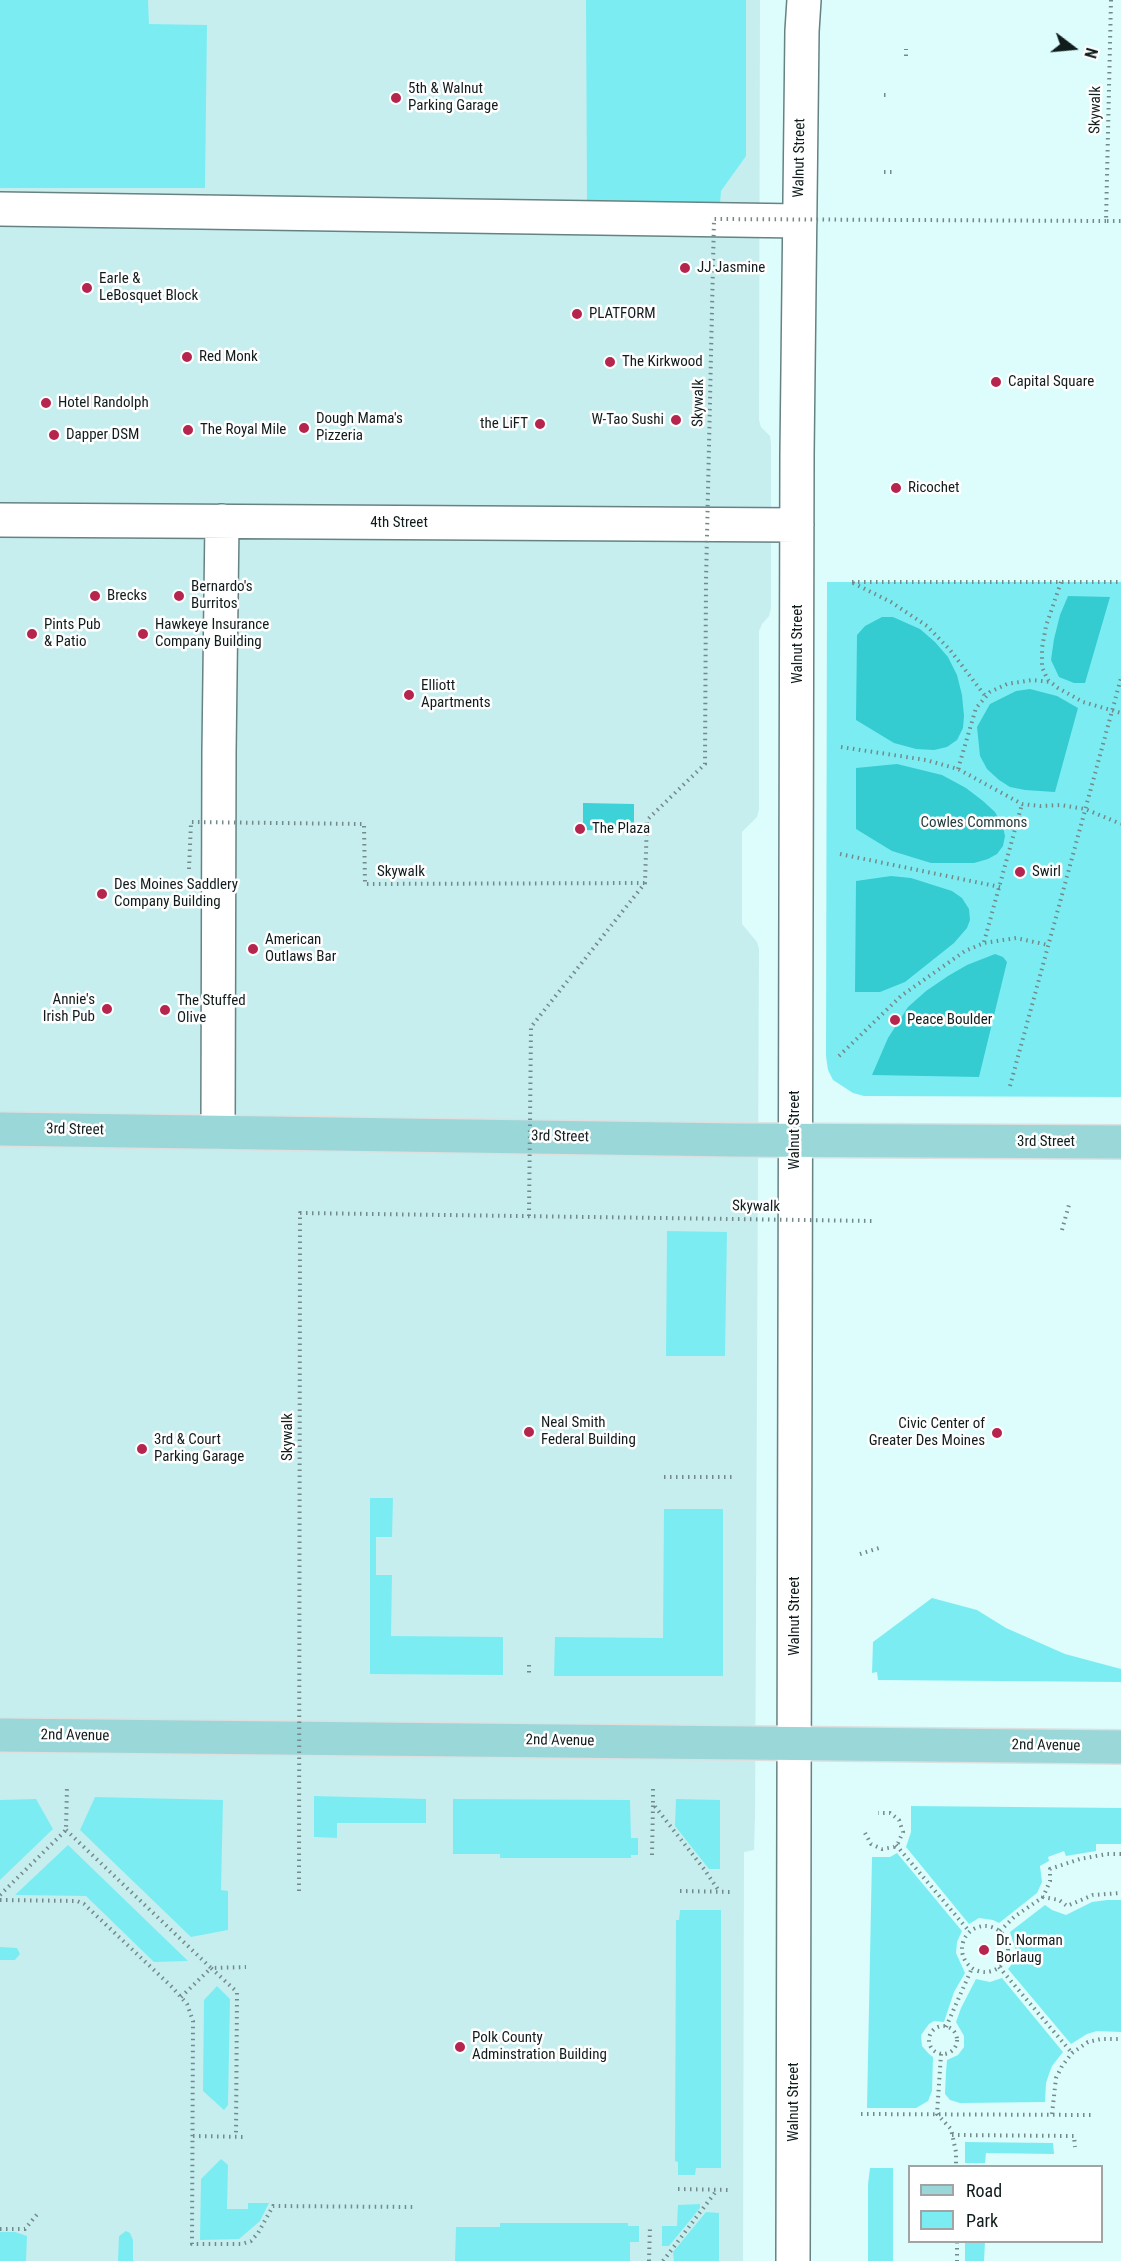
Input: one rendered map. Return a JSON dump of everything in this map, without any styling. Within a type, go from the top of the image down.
[{"type":"main road","name":"3rd Street","points":[[0,1129],[1121,1142]]},
{"type":"main road","name":"2nd Avenue","points":[[0,1735],[1121,1747]]},
{"type":"street","name":"Walnut Street","points":[[793,2261],[797,525],[804,0]]},
{"type":"street","points":[[0,209],[800,221]]},
{"type":"street","name":"4th Street","points":[[0,520],[797,525]]},
{"type":"street","points":[[218,1132],[222,521]]},
{"type":"path","name":"Skywalk","points":[[1106,221],[1111,0]]},
{"type":"path","points":[[906,49],[906,56]]},
{"type":"path","points":[[884,95],[890,95]]},
{"type":"path","points":[[884,172],[893,172]]},
{"type":"path","name":"Skywalk","points":[[189,869],[191,822],[364,824],[365,884],[645,883],[647,820],[705,764],[706,582],[714,219],[1121,221]]},
{"type":"path","points":[[986,697],[950,650],[927,626],[891,602],[852,582],[1121,582]]},
{"type":"path","points":[[1061,582],[1046,626],[1042,648],[1042,667],[1052,682],[1083,702],[1121,713]]},
{"type":"path","points":[[1010,1086],[1121,678]]},
{"type":"path","points":[[958,768],[976,708],[990,692],[1007,684],[1032,680],[1052,682]]},
{"type":"path","points":[[841,747],[926,760],[958,768],[1022,804],[1061,805],[1085,809],[1121,824]]},
{"type":"path","points":[[984,942],[1022,804]]},
{"type":"path","points":[[840,854],[1000,887]]},
{"type":"path","points":[[530,1216],[531,1028],[645,883]]},
{"type":"path","points":[[839,1056],[901,996],[965,951],[984,942],[1016,938],[1048,945]]},
{"type":"path","points":[[1062,1230],[1070,1201]]},
{"type":"path","name":"Skywalk","points":[[299,1891],[300,1213],[874,1221]]},
{"type":"path","points":[[664,1477],[733,1477]]},
{"type":"path","points":[[860,1554],[882,1547]]},
{"type":"path","points":[[529,1665],[530,1676]]},
{"type":"path","points":[[0,1895],[66,1830],[67,1786]]},
{"type":"path","points":[[652,1855],[653,1789]]},
{"type":"path","points":[[653,1804],[719,1891]]},
{"type":"path","points":[[865,1833],[876,1848],[888,1849],[896,1845],[903,1832],[899,1820],[890,1813],[878,1813]]},
{"type":"path","points":[[66,1830],[237,1992],[236,2136]]},
{"type":"path","points":[[896,1845],[969,1931]]},
{"type":"path","points":[[1000,1931],[1014,1917],[1043,1897],[1050,1881],[1050,1869],[1080,1859],[1121,1854]]},
{"type":"path","points":[[680,1892],[731,1892]]},
{"type":"path","points":[[1043,1897],[1059,1900],[1067,1906],[1093,1895],[1121,1893]]},
{"type":"path","points":[[0,1900],[77,1901],[84,1904],[181,1997],[192,2012],[192,2244],[242,2244],[251,2241],[273,2206],[415,2207]]},
{"type":"path","points":[[987,1925],[1000,1931],[1006,1938],[1008,1953],[1004,1962],[987,1972],[972,1968],[963,1957],[961,1948],[969,1931],[978,1926],[987,1925]]},
{"type":"path","points":[[999,1966],[1072,2053]]},
{"type":"path","points":[[181,1997],[211,1968],[246,1967]]},
{"type":"path","points":[[946,2027],[972,1968]]},
{"type":"path","points":[[946,2027],[954,2032],[956,2045],[950,2052],[941,2054],[933,2050],[930,2037],[934,2030],[946,2027]]},
{"type":"path","points":[[1052,2115],[1056,2078],[1072,2053],[1094,2040],[1121,2039]]},
{"type":"path","points":[[941,2054],[937,2114],[951,2129],[956,2165]]},
{"type":"path","points":[[861,2114],[1093,2115]]},
{"type":"path","points":[[952,2135],[1074,2136],[1075,2147]]},
{"type":"path","points":[[193,2136],[246,2137]]},
{"type":"path","points":[[678,2189],[729,2190]]},
{"type":"path","points":[[663,2261],[717,2190]]},
{"type":"path","points":[[0,2229],[25,2229],[39,2212]]},
{"type":"path","points":[[649,2261],[650,2226]]},
{"type":"path","points":[[957,2243],[957,2261]]},
{"type":"shaded area","points":[[0,0],[760,0],[759,420],[761,427],[770,436],[771,443],[771,609],[759,631],[759,809],[757,817],[742,832],[742,924],[757,942],[759,949],[755,1815],[754,1850],[744,1852],[743,2261],[0,2261]]},
{"type":"shaded area","points":[[583,803],[634,804],[634,831],[583,830]]},
{"type":"green space","points":[[0,0],[148,0],[149,24],[207,25],[205,188],[0,188]]},
{"type":"green space","points":[[586,0],[746,0],[746,156],[721,191],[720,204],[587,202]]},
{"type":"green space","name":"Cowles Commons","points":[[827,582],[1121,582],[1121,1097],[864,1096],[853,1093],[833,1080],[828,1070],[826,1056]]},
{"type":"green space","points":[[1068,596],[1110,597],[1085,683],[1074,683],[1059,677],[1051,660],[1060,615]]},
{"type":"green space","points":[[882,617],[893,617],[920,629],[948,657],[957,675],[962,695],[963,728],[957,740],[947,747],[934,750],[916,749],[894,743],[856,720],[857,635],[865,626]]},
{"type":"green space","points":[[1030,689],[1057,696],[1078,708],[1055,792],[1010,787],[987,769],[980,756],[977,727],[990,704],[1016,691]]},
{"type":"green space","points":[[897,764],[942,775],[966,788],[983,801],[995,812],[1003,827],[1005,836],[1003,846],[997,854],[974,863],[931,863],[892,851],[856,829],[856,768]]},
{"type":"green space","points":[[891,876],[911,878],[952,891],[962,898],[969,909],[970,920],[967,928],[954,943],[905,982],[880,992],[855,992],[856,881]]},
{"type":"green space","points":[[995,954],[1003,957],[1007,962],[979,1077],[872,1075],[888,1038],[908,1007],[948,976],[967,965]]},
{"type":"green space","points":[[667,1231],[727,1232],[725,1356],[666,1356]]},
{"type":"green space","points":[[370,1498],[393,1498],[392,1537],[376,1537],[376,1575],[392,1575],[391,1636],[503,1637],[503,1675],[370,1674]]},
{"type":"green space","points":[[664,1509],[723,1509],[723,1676],[554,1676],[555,1637],[663,1638]]},
{"type":"green space","points":[[932,1598],[977,1610],[1006,1628],[1065,1654],[1121,1669],[1121,1682],[878,1680],[877,1672],[872,1673],[873,1642]]},
{"type":"green space","points":[[314,1796],[426,1799],[426,1823],[337,1823],[337,1838],[314,1837]]},
{"type":"green space","points":[[95,1797],[223,1800],[221,1890],[228,1891],[228,1930],[191,1937],[80,1830]]},
{"type":"green space","points":[[36,1799],[53,1829],[0,1880],[0,1800]]},
{"type":"green space","points":[[453,1799],[630,1800],[631,1838],[638,1838],[638,1855],[631,1855],[631,1858],[500,1858],[500,1854],[453,1854]]},
{"type":"green space","points":[[676,1799],[720,1800],[720,1869],[709,1869],[675,1826]]},
{"type":"green space","points":[[911,1806],[1121,1808],[1121,1844],[1096,1844],[1096,1851],[1066,1856],[1064,1851],[1048,1857],[1049,1861],[1040,1866],[1042,1882],[1037,1893],[999,1923],[979,1918],[969,1924],[906,1847],[911,1832]]},
{"type":"green space","points":[[68,1845],[188,1961],[154,1962],[86,1896],[15,1895]]},
{"type":"green space","points":[[897,1853],[962,1931],[957,1942],[956,1953],[965,1973],[954,1992],[944,2022],[934,2021],[921,2035],[922,2046],[933,2057],[932,2091],[928,2101],[916,2108],[867,2108],[872,1857],[890,1857]]},
{"type":"green space","points":[[1121,1900],[1121,2032],[1097,2031],[1071,2044],[1008,1969],[1016,1951],[1010,1932],[1045,1905],[1066,1915],[1092,1902]]},
{"type":"green space","points":[[680,1910],[721,1910],[721,2168],[696,2168],[695,2175],[678,2175],[678,2162],[675,2161],[676,1920],[679,1920]]},
{"type":"green space","points":[[0,1947],[17,1948],[20,1954],[15,1960],[0,1960]]},
{"type":"green space","points":[[1002,1978],[1063,2052],[1049,2074],[1045,2102],[960,2103],[950,2100],[945,2094],[947,2060],[958,2055],[964,2047],[964,2036],[956,2022],[961,2008],[976,1979],[990,1982]]},
{"type":"green space","points":[[217,1986],[230,1999],[228,2105],[224,2110],[203,2091],[204,2000]]},
{"type":"green space","points":[[965,2142],[1053,2143],[1054,2154],[986,2153],[985,2163],[965,2163]]},
{"type":"green space","points":[[221,2159],[228,2165],[227,2209],[248,2209],[248,2203],[269,2203],[260,2221],[239,2239],[200,2240],[201,2179]]},
{"type":"green space","points":[[870,2168],[893,2168],[893,2261],[868,2261]]},
{"type":"green space","points":[[700,2204],[700,2208],[669,2246],[662,2246],[662,2226],[677,2226],[678,2205]]},
{"type":"green space","points":[[706,2212],[719,2213],[719,2261],[674,2261],[673,2252]]},
{"type":"green space","points":[[500,2223],[628,2223],[628,2226],[639,2226],[639,2242],[630,2242],[630,2261],[455,2261],[456,2227],[500,2227]]},
{"type":"green space","points":[[126,2231],[130,2233],[133,2240],[133,2261],[118,2261],[119,2236]]},
{"type":"green space","points":[[0,2232],[15,2232],[27,2236],[26,2261],[0,2261]]},
{"type":"green space","points":[[965,2243],[985,2243],[984,2261],[965,2261]]},
{"type":"place","name":"5th & Walnut Parking Garage","points":[[396,98]]},
{"type":"place","name":"JJ Jasmine","points":[[685,268]]},
{"type":"place","name":"Earle & LeBosquet Block","points":[[87,288]]},
{"type":"place","name":"PLATFORM","points":[[577,314]]},
{"type":"place","name":"Red Monk","points":[[187,357]]},
{"type":"place","name":"The Kirkwood","points":[[610,362]]},
{"type":"place","name":"Capital Square","points":[[996,382]]},
{"type":"place","name":"Hotel Randolph","points":[[46,403]]},
{"type":"place","name":"W-Tao Sushi","points":[[676,420]]},
{"type":"place","name":"the LiFT","points":[[540,424]]},
{"type":"place","name":"Dough Mama's Pizzeria","points":[[304,428]]},
{"type":"place","name":"The Royal Mile","points":[[188,430]]},
{"type":"place","name":"Dapper DSM","points":[[54,435]]},
{"type":"place","name":"Ricochet","points":[[896,488]]},
{"type":"place","name":"Brecks","points":[[95,596]]},
{"type":"place","name":"Bernardo's Burritos","points":[[179,596]]},
{"type":"place","name":"Pints Pub & Patio","points":[[32,634]]},
{"type":"place","name":"Hawkeye Insurance Company Building","points":[[143,634]]},
{"type":"place","name":"Elliott Apartments","points":[[409,695]]},
{"type":"place","name":"The Plaza","points":[[580,829]]},
{"type":"place","name":"Swirl","points":[[1020,872]]},
{"type":"place","name":"Des Moines Saddlery Company Building","points":[[102,894]]},
{"type":"place","name":"American Outlaws Bar","points":[[253,949]]},
{"type":"place","name":"Annie's Irish Pub","points":[[107,1009]]},
{"type":"place","name":"The Stuffed Olive","points":[[165,1010]]},
{"type":"place","name":"Peace Boulder","points":[[895,1020]]},
{"type":"place","name":"Neal Smith Federal Building","points":[[529,1432]]},
{"type":"place","name":"Civic Center of Greater Des Moines","points":[[997,1433]]},
{"type":"place","name":"3rd & Court Parking Garage","points":[[142,1449]]},
{"type":"place","name":"Dr. Norman Borlaug","points":[[984,1950]]},
{"type":"place","name":"Polk County Adminstration Building","points":[[460,2047]]}]
